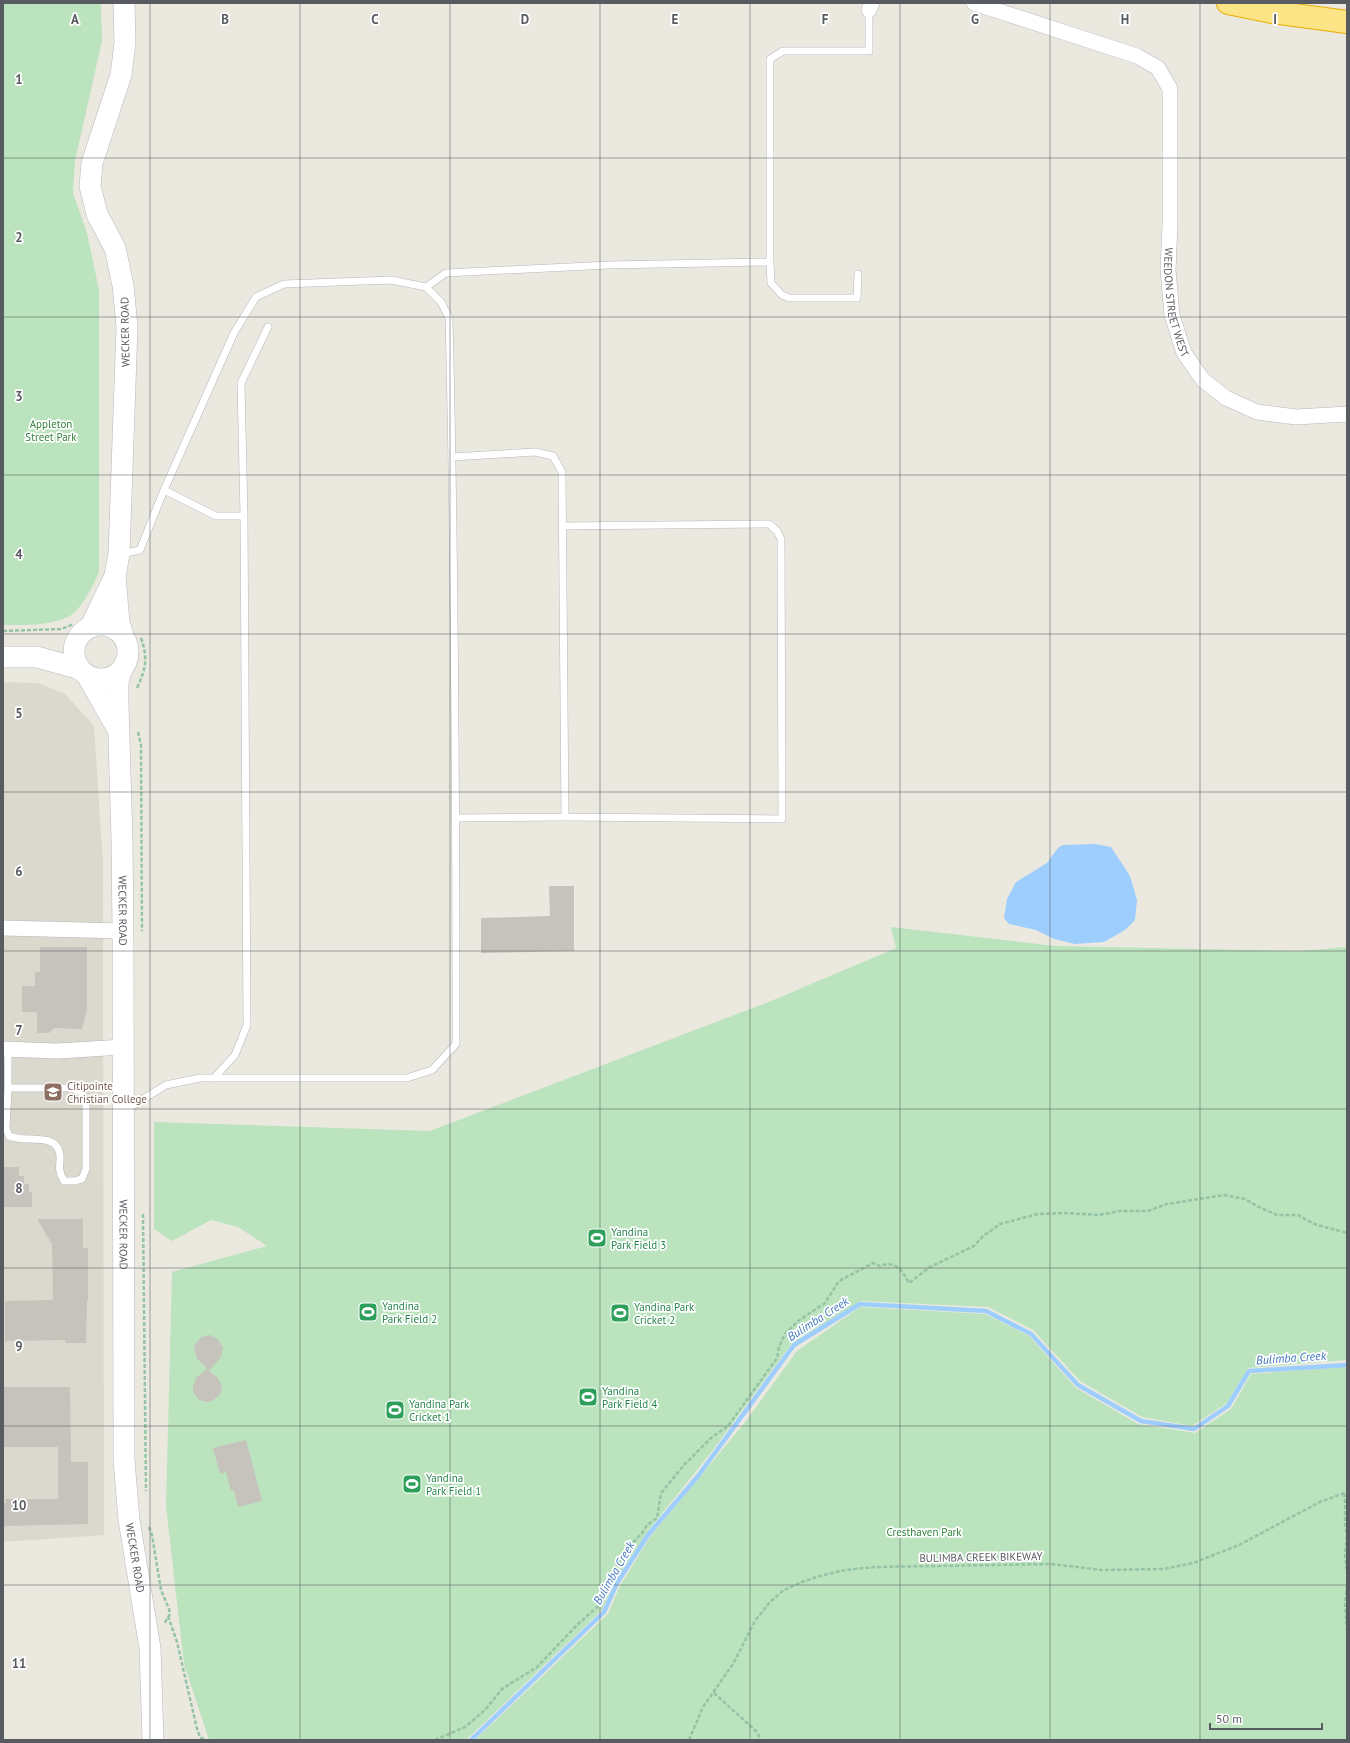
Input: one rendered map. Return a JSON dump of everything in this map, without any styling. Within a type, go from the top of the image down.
[{"type":"highway","points":[[1228,3],[1272,12],[1347,22]]},
{"type":"street","name":"WECKER ROAD","points":[[124,3],[125,43],[121,74],[92,163],[90,186],[97,214],[115,248],[123,285],[127,327],[119,554],[115,576],[119,622],[127,643],[128,653],[126,662],[121,670],[118,683],[118,728],[121,771],[124,1047],[124,1460],[129,1520],[150,1648],[153,1740]]},
{"type":"street","name":"WEEDON STREET WEST","points":[[974,3],[1137,56],[1158,68],[1170,89],[1170,225],[1168,270],[1172,315],[1184,353],[1203,380],[1226,398],[1258,412],[1296,417],[1347,414]]},
{"type":"street","name":"WECKER ROAD","points":[[115,576],[85,631],[75,644],[74,653],[76,662],[84,672],[118,728]]},
{"type":"street","points":[[37,657],[59,648],[85,631],[100,624],[108,625],[123,635]]},
{"type":"street","points":[[3,657],[37,657],[84,672],[96,678],[105,679],[114,676],[121,670]]},
{"type":"street","points":[[3,928],[123,931]]},
{"type":"street","points":[[5,1049],[57,1051],[124,1047]]},
{"type":"lane","points":[[858,274],[857,298],[789,298],[782,295],[771,283],[770,59],[783,51],[869,51],[870,7]]},
{"type":"lane","points":[[426,288],[446,273],[609,265],[770,262]]},
{"type":"lane","points":[[119,554],[140,550],[164,490],[234,334],[256,297],[284,284],[391,280],[426,288],[441,302],[449,318],[452,457],[456,818],[456,1044],[432,1070],[407,1078],[200,1078],[166,1085],[124,1111]]},
{"type":"lane","points":[[214,1078],[235,1055],[247,1025],[244,516],[241,384],[268,327]]},
{"type":"lane","points":[[452,457],[536,452],[553,456],[562,472],[565,817]]},
{"type":"lane","points":[[164,490],[216,516],[244,516]]},
{"type":"lane","points":[[456,818],[565,817],[782,819],[781,539],[776,531],[769,524],[562,526]]},
{"type":"lane","points":[[5,1049],[8,1088],[6,1128],[9,1136],[15,1139],[47,1140],[56,1144],[60,1152],[58,1165],[60,1174],[64,1181],[82,1179],[86,1169],[86,1106],[83,1094],[73,1088],[8,1088]]},
{"type":"path","points":[[3,631],[42,630]]},
{"type":"path","points":[[435,1740],[465,1727],[485,1710],[502,1689],[537,1667],[578,1624],[603,1602],[608,1580],[627,1549],[642,1533],[647,1525],[657,1518],[660,1493],[684,1464],[711,1438],[728,1426],[777,1358],[779,1347],[786,1334],[798,1321],[825,1303],[839,1281],[873,1263],[880,1266],[886,1264],[896,1265],[903,1272],[909,1283],[930,1267],[974,1246],[982,1237],[1000,1224],[1038,1214],[1099,1215],[1120,1211],[1148,1212],[1167,1204],[1224,1196],[1244,1199],[1277,1215],[1298,1215],[1314,1224],[1347,1233]]},
{"type":"path","name":"BULIMBA CREEK BIKEWAY","points":[[689,1740],[703,1707],[734,1664],[755,1621],[769,1603],[784,1590],[820,1576],[876,1566],[1052,1564],[1102,1570],[1164,1569],[1193,1563],[1239,1545],[1320,1502],[1346,1492],[1345,1528],[1347,1536],[1345,1554],[1347,1574]]},
{"type":"path","points":[[1347,1585],[1345,1603],[1347,1632]]},
{"type":"path","points":[[168,1616],[177,1642],[197,1729],[200,1737],[205,1740]]},
{"type":"path","points":[[714,1693],[757,1732],[761,1740]]},
{"type":"shaded area","name":"Citipointe Christian College","points":[[3,682],[38,683],[65,694],[94,726],[103,863],[104,1535],[3,1542]]},
{"type":"green space","name":"Appleton Street Park","points":[[3,3],[101,3],[102,41],[75,161],[73,193],[87,233],[99,290],[99,572],[86,597],[73,614],[53,622],[27,625],[3,625]]},
{"type":"green space","points":[[891,927],[1056,946],[1300,951],[1347,947],[1347,1360],[1248,1368],[1227,1403],[1192,1426],[1142,1417],[1080,1381],[1033,1330],[988,1307],[861,1301],[792,1343],[713,1450],[648,1531],[614,1583],[602,1610],[466,1740],[209,1740],[184,1664],[166,1506],[172,1272],[267,1246],[238,1227],[211,1220],[172,1241],[154,1229],[154,1122],[430,1131],[771,1001],[896,948]]},
{"type":"green space","name":"Cresthaven Park","points":[[860,1307],[985,1314],[1029,1336],[1076,1388],[1138,1424],[1195,1433],[1231,1409],[1251,1374],[1343,1367],[1347,1368],[1347,1740],[475,1740],[608,1614],[620,1586],[650,1537],[746,1421],[797,1351]]},
{"type":"water","points":[[1095,844],[1111,847],[1130,876],[1137,900],[1135,920],[1125,930],[1104,942],[1075,944],[1054,939],[1036,930],[1009,924],[1004,918],[1007,899],[1016,882],[1047,863],[1058,848],[1063,845]]},
{"type":"building","points":[[549,886],[574,886],[574,951],[481,953],[481,918],[550,916]]},
{"type":"building","points":[[40,947],[87,947],[87,1010],[82,1029],[54,1028],[49,1033],[37,1033],[37,1012],[22,1012],[22,986],[35,986],[35,972],[40,972]]},
{"type":"building","points":[[3,1167],[19,1167],[19,1176],[24,1176],[24,1184],[29,1184],[29,1192],[32,1192],[32,1207],[3,1207]]},
{"type":"building","points":[[37,1219],[83,1219],[83,1248],[88,1248],[86,1343],[65,1343],[65,1340],[5,1341],[5,1301],[53,1300],[52,1244]]},
{"type":"building","points":[[210,1335],[218,1339],[223,1348],[221,1357],[209,1371],[197,1358],[194,1349],[201,1337]]},
{"type":"building","points":[[206,1369],[217,1377],[222,1386],[220,1395],[208,1402],[199,1400],[193,1392],[196,1378]]},
{"type":"building","points":[[3,1387],[70,1387],[71,1462],[88,1462],[88,1524],[3,1526],[3,1503],[6,1503],[5,1499],[58,1499],[58,1447],[3,1447]]},
{"type":"building","points":[[246,1440],[262,1501],[238,1507],[234,1490],[231,1491],[226,1472],[220,1474],[213,1448]]},
{"type":"waterway","name":"Bulimba Creek","points":[[471,1740],[604,1612],[617,1583],[648,1535],[698,1476],[794,1345],[860,1304],[986,1311],[1031,1334],[1078,1385],[1141,1421],[1194,1429],[1228,1406],[1249,1371],[1347,1365]]},
{"type":"place","name":"Citipointe Christian College","points":[[53,1092]]},
{"type":"place","name":"Yandina Park Field 3","points":[[597,1238]]},
{"type":"place","name":"Yandina Park Field 2","points":[[368,1312]]},
{"type":"place","name":"Yandina Park Cricket 2","points":[[620,1313]]},
{"type":"place","name":"Yandina Park Field 4","points":[[588,1397]]},
{"type":"place","name":"Yandina Park Cricket 1","points":[[395,1410]]},
{"type":"place","name":"Yandina Park Field 1","points":[[412,1484]]}]
